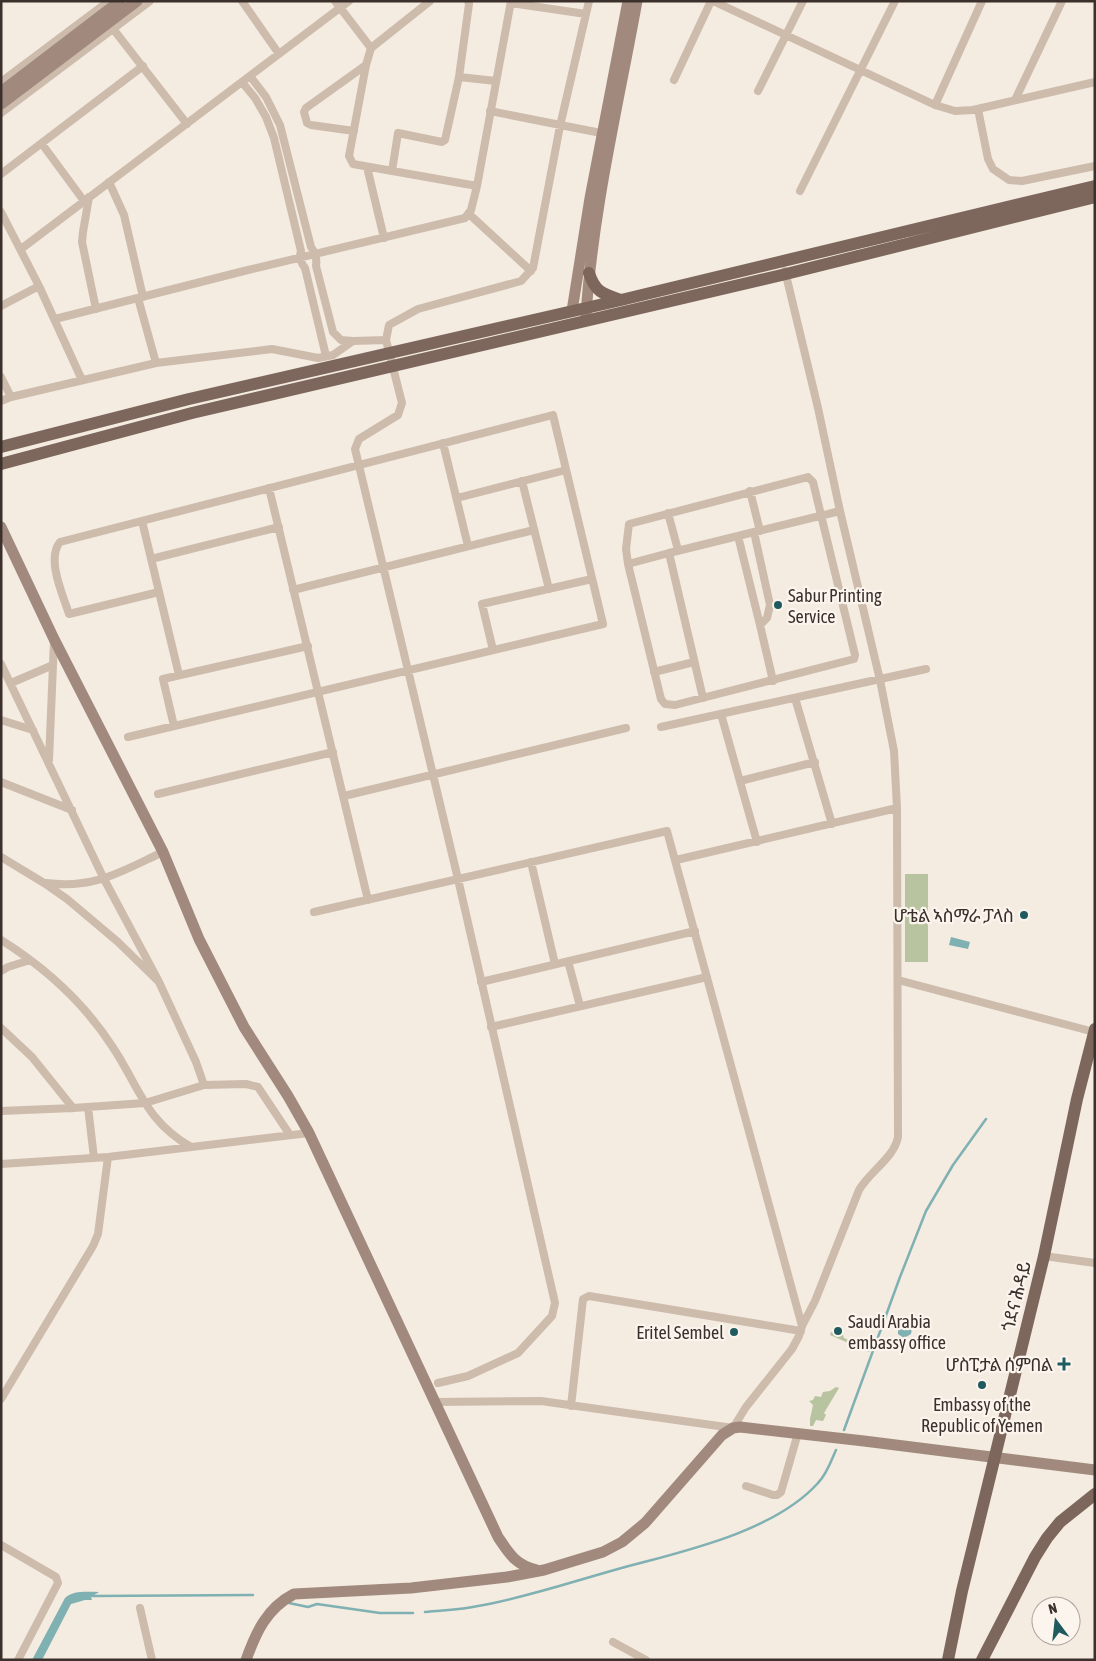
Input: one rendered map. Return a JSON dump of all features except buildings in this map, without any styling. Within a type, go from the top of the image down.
[{"type":"main road","points":[[1,464],[192,413],[585,321],[1095,186]]},
{"type":"main road","points":[[1,447],[189,399],[621,300],[784,268],[1095,197]]},
{"type":"main road","points":[[589,273],[594,287],[600,292],[621,300]]},
{"type":"main road","name":"ጎደና ሕዳይ","points":[[948,1660],[962,1591],[1044,1256],[1077,1099],[1094,1030]]},
{"type":"main road","points":[[982,1660],[1035,1557],[1060,1522],[1095,1494]]},
{"type":"street","points":[[1,82],[109,1]]},
{"type":"street","points":[[1,92],[120,1]]},
{"type":"street","points":[[1,104],[137,1]]},
{"type":"street","points":[[1,113],[114,30],[150,1]]},
{"type":"street","points":[[242,1],[279,54]]},
{"type":"street","points":[[335,1],[371,48]]},
{"type":"street","points":[[21,249],[349,1]]},
{"type":"street","points":[[430,1],[371,48],[366,64],[349,156],[350,161],[353,164],[477,186]]},
{"type":"street","points":[[392,171],[398,133],[442,142],[445,140],[459,77],[468,1]]},
{"type":"street","points":[[438,1383],[468,1376],[518,1353],[548,1322],[554,1310],[553,1290],[458,879],[355,449],[359,439],[385,425],[398,415],[402,403],[386,340],[388,325],[418,309],[521,281],[533,268],[560,126],[589,1]]},
{"type":"street","points":[[585,321],[606,134],[628,1]]},
{"type":"street","points":[[572,312],[590,198],[637,1]]},
{"type":"street","points":[[674,80],[712,1],[935,105],[955,111],[978,109],[1095,82]]},
{"type":"street","points":[[758,92],[803,1]]},
{"type":"street","points":[[800,192],[895,1]]},
{"type":"street","points":[[935,105],[982,1]]},
{"type":"street","points":[[1014,100],[1062,1]]},
{"type":"street","points":[[55,319],[465,218],[469,214],[477,186],[511,2],[586,14]]},
{"type":"street","points":[[114,30],[187,124]]},
{"type":"street","points":[[354,131],[311,125],[307,123],[304,112],[306,108],[366,64]]},
{"type":"street","points":[[1,174],[143,66]]},
{"type":"street","points":[[250,76],[266,97],[280,125],[311,247],[316,254],[316,266],[333,332],[341,340],[353,342],[386,340]]},
{"type":"street","points":[[459,77],[496,81]]},
{"type":"street","points":[[242,82],[255,98],[266,117],[274,138],[301,251],[300,258],[305,268],[326,356]]},
{"type":"street","points":[[978,109],[988,159],[993,169],[1010,180],[1022,181],[1095,166]]},
{"type":"street","points":[[490,111],[606,134]]},
{"type":"street","points":[[42,144],[87,199],[82,242],[96,309]]},
{"type":"street","points":[[367,166],[384,238]]},
{"type":"street","points":[[109,182],[124,214],[140,297],[156,363]]},
{"type":"street","points":[[1,212],[40,286],[82,380]]},
{"type":"street","points":[[469,214],[531,271]]},
{"type":"street","points":[[246,1660],[257,1631],[271,1611],[294,1594],[416,1588],[507,1577],[603,1552],[629,1537],[645,1523],[722,1435],[733,1428],[746,1407],[792,1349],[815,1301],[859,1190],[869,1175],[887,1158],[897,1144],[898,980],[895,757],[880,680],[784,268]]},
{"type":"street","points":[[1,306],[40,286]]},
{"type":"street","points":[[1,401],[11,397],[156,363],[272,349],[318,358],[333,355],[353,342]]},
{"type":"street","points":[[1,377],[11,397]]},
{"type":"street","points":[[128,737],[603,624],[553,415],[60,542],[54,553],[55,567],[69,614],[159,592]]},
{"type":"street","points":[[444,443],[468,546]]},
{"type":"street","points":[[457,498],[566,470]]},
{"type":"street","points":[[808,477],[813,482],[822,516],[854,658],[852,661],[675,705],[665,704],[661,699],[654,672],[626,549],[629,524],[668,513],[808,477]]},
{"type":"street","points":[[522,481],[549,589]]},
{"type":"street","points":[[270,488],[368,900]]},
{"type":"street","points":[[750,492],[770,605],[767,618],[760,625]]},
{"type":"street","points":[[628,564],[840,511]]},
{"type":"street","points":[[668,513],[678,550]]},
{"type":"street","points":[[142,521],[179,675]]},
{"type":"street","points":[[1,526],[54,640],[163,852],[199,939],[244,1028],[288,1096],[309,1133],[498,1537],[518,1563],[527,1568],[538,1570]]},
{"type":"street","points":[[151,559],[279,527]]},
{"type":"street","points":[[294,590],[534,530]]},
{"type":"street","points":[[738,536],[773,681]]},
{"type":"street","points":[[669,553],[703,698]]},
{"type":"street","points":[[493,650],[482,604],[592,579]]},
{"type":"street","points":[[49,762],[54,640]]},
{"type":"street","points":[[174,726],[163,679],[308,646]]},
{"type":"street","points":[[654,672],[694,662]]},
{"type":"street","points":[[1,664],[104,879],[159,982],[204,1085]]},
{"type":"street","points":[[11,683],[53,665]]},
{"type":"street","points":[[660,727],[926,669]]},
{"type":"street","points":[[796,698],[832,824]]},
{"type":"street","points":[[721,714],[758,842]]},
{"type":"street","points":[[1,720],[33,730]]},
{"type":"street","points":[[344,796],[626,728]]},
{"type":"street","points":[[158,794],[333,752]]},
{"type":"street","points":[[740,781],[815,762]]},
{"type":"street","points":[[1,782],[72,810]]},
{"type":"street","points":[[676,860],[897,808]]},
{"type":"street","points":[[314,912],[667,831],[801,1328]]},
{"type":"street","points":[[44,883],[62,885],[83,884],[104,879],[163,852]]},
{"type":"street","points":[[1,858],[67,899],[159,982]]},
{"type":"street","points":[[531,862],[555,964]]},
{"type":"street","points":[[481,982],[695,931]]},
{"type":"street","points":[[1,940],[30,960],[72,998],[102,1031],[145,1103],[163,1127],[191,1147]]},
{"type":"street","points":[[1,971],[30,960]]},
{"type":"street","points":[[568,961],[580,1006]]},
{"type":"street","points":[[491,1027],[707,977]]},
{"type":"street","points":[[898,980],[1094,1030]]},
{"type":"street","points":[[1,1028],[32,1057],[73,1108]]},
{"type":"street","points":[[1,1111],[145,1103],[204,1085],[241,1083],[258,1087],[290,1135]]},
{"type":"street","points":[[88,1107],[94,1158]]},
{"type":"street","points":[[1,1164],[108,1157],[309,1133]]},
{"type":"street","points":[[1,1398],[93,1246],[98,1234],[108,1157]]},
{"type":"street","points":[[1044,1256],[1095,1263]]},
{"type":"street","points":[[571,1406],[583,1299],[589,1296],[801,1328]]},
{"type":"street","points":[[435,1402],[541,1401],[733,1428],[748,1427],[1095,1470]]},
{"type":"street","points":[[746,1486],[773,1495],[781,1492],[798,1433]]},
{"type":"street","points":[[1,1545],[56,1577],[58,1580],[18,1660]]},
{"type":"street","points":[[140,1608],[152,1660]]},
{"type":"street","points":[[614,1642],[646,1660]]},
{"type":"green space","points":[[905,874],[928,874],[928,962],[905,962]]},
{"type":"green space","points":[[831,1332],[843,1335],[844,1338],[860,1345],[874,1341],[869,1352],[830,1335]]},
{"type":"green space","points":[[836,1387],[839,1388],[824,1413],[826,1415],[823,1421],[816,1420],[813,1426],[810,1426],[813,1405],[809,1401],[813,1400],[815,1396],[821,1397],[823,1392],[830,1391]]},
{"type":"water","points":[[951,937],[970,942],[968,949],[949,945]]},
{"type":"water","points":[[906,1323],[912,1328],[911,1334],[904,1338],[898,1334],[898,1325]]},
{"type":"water","points":[[99,1592],[91,1597],[92,1600],[71,1604],[42,1660],[32,1660],[65,1598],[76,1593]]},
{"type":"waterway","points":[[844,1430],[926,1211],[953,1165],[986,1119]]},
{"type":"waterway","points":[[425,1612],[465,1608],[513,1599],[697,1548],[751,1528],[799,1500],[818,1483],[829,1467],[836,1450]]},
{"type":"waterway","points":[[92,1596],[253,1595]]},
{"type":"waterway","points":[[289,1603],[308,1607],[317,1604],[380,1613],[413,1613]]},
{"type":"place","name":"Sabur Printing Service","points":[[778,605]]},
{"type":"place","name":"ሆቴል ኣስማራ ፓላስ","points":[[1024,915]]},
{"type":"place","name":"Saudi Arabia embassy office","points":[[838,1331]]},
{"type":"place","name":"Eritel Sembel","points":[[734,1332]]},
{"type":"place","name":"ሆስፒታል ሰምበል","points":[[1064,1364]]},
{"type":"place","name":"Embassy of the Republic of Yemen","points":[[982,1385]]}]
